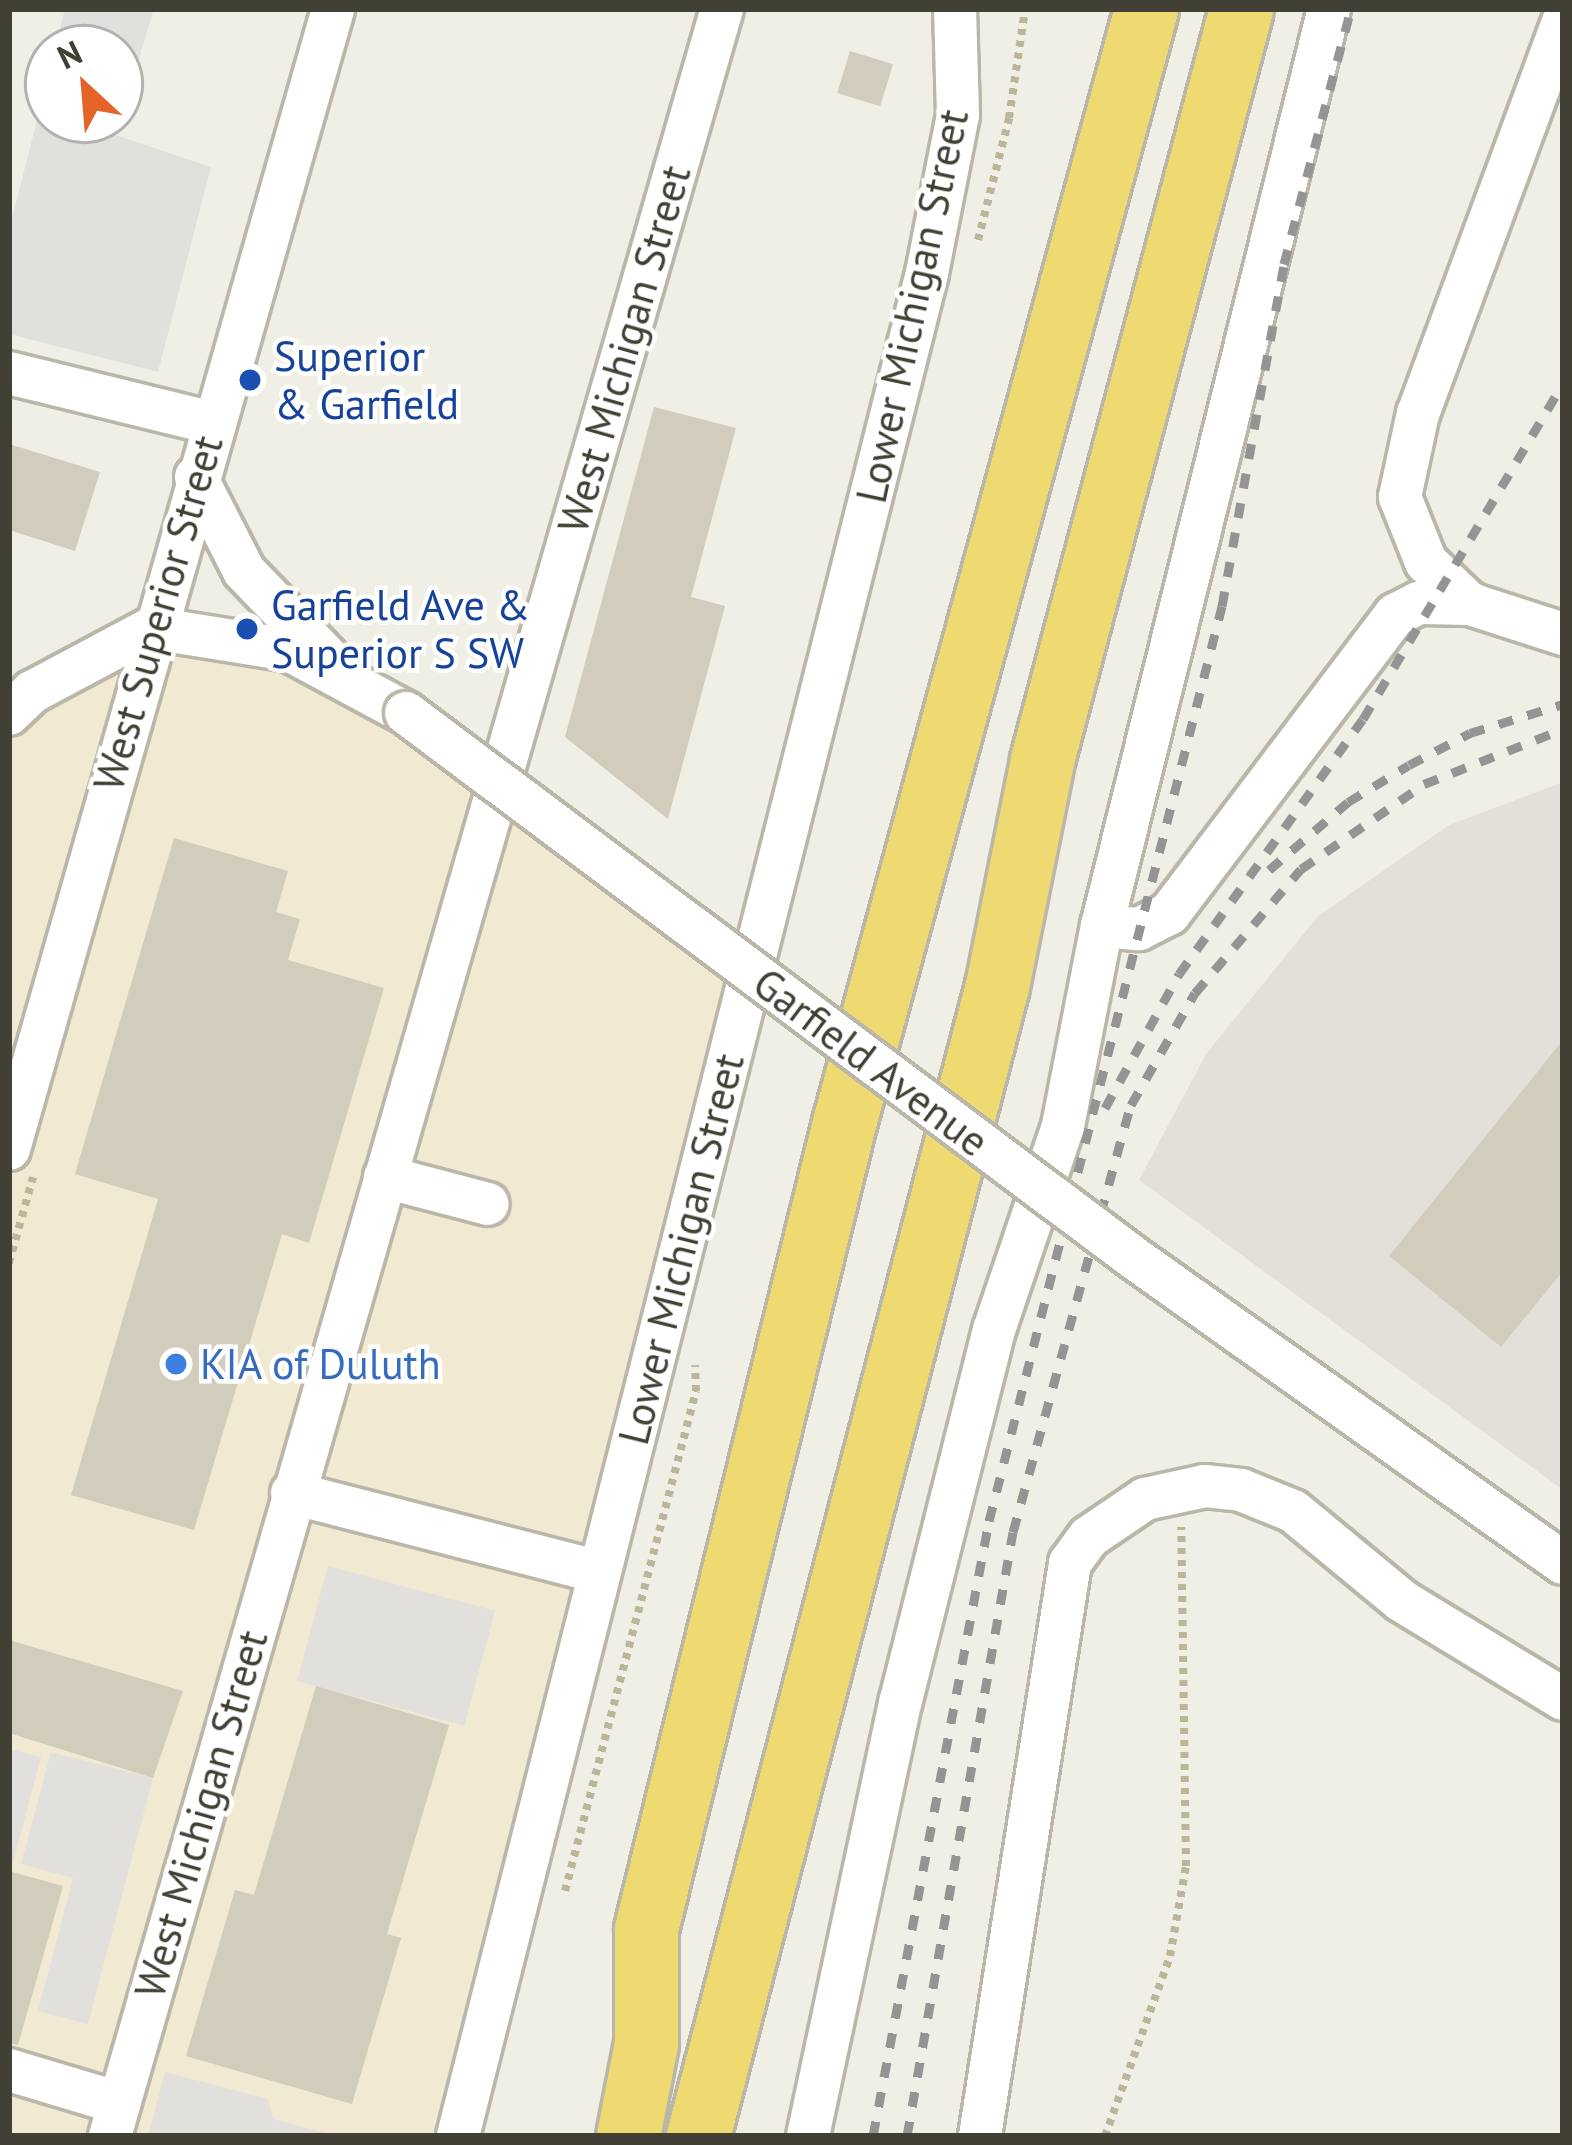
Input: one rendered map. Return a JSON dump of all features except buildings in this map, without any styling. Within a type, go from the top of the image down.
[{"type":"highway","points":[[585,2136],[646,1929],[844,1123],[1042,413],[1146,9]]},
{"type":"highway","points":[[698,2136],[717,2038],[997,986],[1042,760],[1241,9]]},
{"type":"highway","points":[[628,2136],[646,2043],[646,1929]]},
{"type":"highway","points":[[707,2136],[717,2038]]},
{"type":"street","name":"West Superior Street","points":[[9,1149],[152,628],[333,9]]},
{"type":"street","name":"West Michigan Street","points":[[115,2120],[722,9]]},
{"type":"street","name":"Lower Michigan Street","points":[[458,2136],[927,273],[958,115],[956,9]]},
{"type":"street","points":[[808,2136],[901,1700],[994,1330],[1063,1126],[1102,926],[1329,9]]},
{"type":"street","points":[[1472,604],[1416,546],[1400,472],[1563,22]]},
{"type":"street","points":[[9,373],[212,423]]},
{"type":"street","points":[[196,477],[244,572],[346,676]]},
{"type":"street","points":[[1102,926],[1139,929],[1169,914],[1395,615],[1419,603],[1472,604],[1563,634]]},
{"type":"street","points":[[9,713],[32,692],[152,628]]},
{"type":"street","name":"Garfield Avenue","points":[[152,628],[289,650],[346,676],[406,713],[1134,1258],[1563,1563]]},
{"type":"street","points":[[385,1177],[488,1204]]},
{"type":"street","points":[[980,2136],[1070,1563],[1090,1537],[1145,1499],[1184,1491],[1241,1490],[1293,1511],[1402,1601],[1563,1699]]},
{"type":"street","points":[[292,1492],[599,1572]]},
{"type":"street","points":[[9,2070],[115,2120]]},
{"type":"path","points":[[1105,2136],[1170,1956],[1186,1866],[1184,1491]]},
{"type":"shaded area","points":[[65,9],[154,9],[144,42],[144,24],[61,24]]},
{"type":"shaded area","points":[[31,144],[143,144],[211,167],[158,372],[9,334],[9,230]]},
{"type":"shaded area","points":[[152,628],[289,650],[754,957],[456,2136],[9,2136],[9,714]]},
{"type":"shaded area","points":[[1563,782],[1563,1490],[1139,1180],[1206,1054],[1318,916],[1449,825]]},
{"type":"shaded area","points":[[328,1566],[495,1611],[464,1726],[297,1681]]},
{"type":"shaded area","points":[[9,1749],[41,1757],[13,1863],[9,1862]]},
{"type":"shaded area","points":[[51,1752],[153,1778],[88,2024],[38,2011],[73,1878],[21,1864]]},
{"type":"shaded area","points":[[165,2072],[268,2099],[273,2119],[336,2136],[148,2136]]},
{"type":"railway","points":[[873,2136],[989,1521],[1222,606],[1284,264],[1351,9]]},
{"type":"railway","points":[[1105,1108],[1179,974],[1363,719],[1563,384]]},
{"type":"railway","points":[[1269,870],[1348,802],[1409,765],[1470,733],[1563,704]]},
{"type":"railway","points":[[907,2136],[1013,1532],[1131,1105],[1195,993],[1301,869],[1424,784],[1563,729]]},
{"type":"place","name":"Superior & Garfield","points":[[250,380]]},
{"type":"place","name":"Garfield Ave & Superior S SW","points":[[247,629]]},
{"type":"place","name":"KIA of Duluth","points":[[176,1364]]}]
